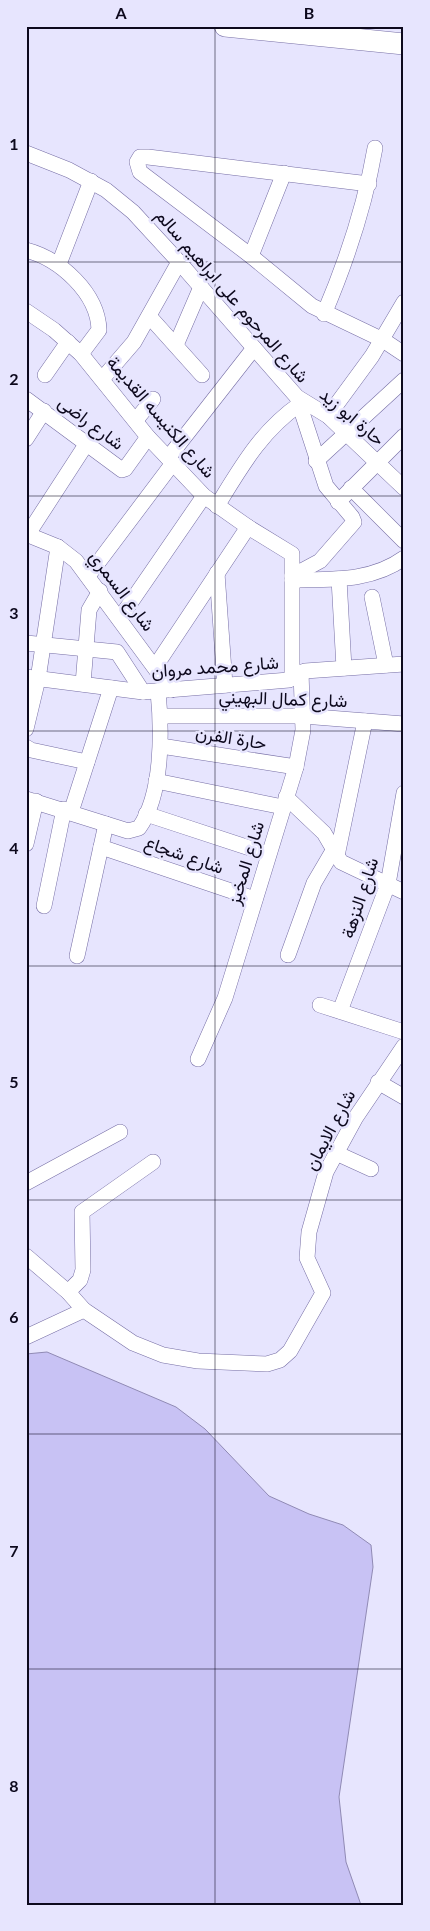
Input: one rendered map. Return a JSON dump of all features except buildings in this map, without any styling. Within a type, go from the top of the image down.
[{"type":"highway","points":[[225,26],[404,44]]},
{"type":"street","points":[[324,314],[354,237],[375,148]]},
{"type":"street","name":"شارع المرحوم على ابراهيم سالم","points":[[26,153],[91,181],[133,212],[201,287],[299,401],[316,461],[326,486],[352,517],[353,525],[316,565],[292,578]]},
{"type":"street","points":[[368,184],[148,156],[140,158],[137,162],[140,172],[251,256],[312,306],[324,314],[383,340],[404,354]]},
{"type":"street","points":[[251,256],[284,173]]},
{"type":"street","points":[[59,264],[91,181]]},
{"type":"street","points":[[26,250],[59,264],[83,291],[98,324],[98,334],[81,354]]},
{"type":"street","points":[[103,378],[125,354],[179,262]]},
{"type":"street","points":[[176,345],[201,287]]},
{"type":"street","points":[[328,416],[383,340],[404,302]]},
{"type":"street","points":[[149,316],[202,375]]},
{"type":"street","name":"شارع الكنيسه القديمة","points":[[28,317],[68,342],[81,354],[103,378],[148,437],[204,496],[248,527],[292,554],[296,676]]},
{"type":"street","points":[[45,375],[68,342]]},
{"type":"street","points":[[88,576],[170,460],[254,348]]},
{"type":"street","points":[[316,461],[404,380]]},
{"type":"street","name":"شارع راضى","points":[[26,399],[120,469],[124,470],[148,437]]},
{"type":"street","points":[[136,420],[153,399]]},
{"type":"street","points":[[217,506],[254,446],[299,401]]},
{"type":"street","name":"حارة ابو زيد","points":[[299,401],[328,416],[404,488]]},
{"type":"street","points":[[26,439],[44,411]]},
{"type":"street","points":[[338,502],[404,436]]},
{"type":"street","points":[[27,534],[87,443]]},
{"type":"street","points":[[351,488],[404,541]]},
{"type":"street","points":[[120,618],[204,496]]},
{"type":"street","points":[[155,667],[248,527]]},
{"type":"street","name":"شارع السمري","points":[[27,534],[58,547],[72,556],[155,667],[157,691]]},
{"type":"street","points":[[26,728],[32,678],[43,645],[58,547]]},
{"type":"street","points":[[292,578],[339,579],[365,575],[403,559]]},
{"type":"street","points":[[217,573],[225,686]]},
{"type":"street","points":[[339,579],[344,668]]},
{"type":"street","points":[[83,684],[89,610],[100,591]]},
{"type":"street","points":[[372,597],[386,665]]},
{"type":"street","points":[[26,643],[115,651],[157,691],[161,716],[156,781],[140,828],[132,832],[31,800],[26,844]]},
{"type":"street","name":"شارع محمد مروان","points":[[32,678],[111,688],[157,691],[225,686],[344,668],[404,664]]},
{"type":"street","name":"شارع المخبز","points":[[198,1059],[226,998],[268,854],[296,767],[301,742],[303,716],[296,676]]},
{"type":"street","points":[[44,906],[67,810],[87,762],[111,688]]},
{"type":"street","name":"شارع كمال البهيني","points":[[161,716],[303,716],[404,724]]},
{"type":"street","points":[[288,955],[314,883],[335,852],[365,721]]},
{"type":"street","name":"حارة الفرن","points":[[160,746],[296,767]]},
{"type":"street","points":[[26,747],[31,750],[87,762]]},
{"type":"street","points":[[156,781],[285,802],[324,833],[341,862],[404,892]]},
{"type":"street","name":"شارع النزهة","points":[[340,1011],[388,884],[404,793]]},
{"type":"street","points":[[146,814],[268,854]]},
{"type":"street","points":[[77,956],[106,824]]},
{"type":"street","name":"شارع شجاع","points":[[101,847],[255,899]]},
{"type":"street","points":[[320,1005],[404,1032]]},
{"type":"street","name":"شارع الايمان","points":[[84,1310],[133,1343],[164,1355],[198,1361],[226,1360],[268,1364],[280,1360],[290,1351],[324,1293],[307,1258],[309,1232],[326,1172],[378,1082],[399,1064],[404,1046]]},
{"type":"street","points":[[378,1082],[404,1097]]},
{"type":"street","points":[[26,1183],[120,1132]]},
{"type":"street","points":[[336,1153],[371,1169]]},
{"type":"street","points":[[68,1292],[80,1280],[83,1270],[82,1212],[154,1162]]},
{"type":"street","points":[[26,1256],[68,1292],[84,1310],[26,1337]]},
{"type":"shaded area","points":[[47,1352],[176,1407],[205,1429],[269,1496],[309,1514],[343,1525],[371,1545],[373,1567],[339,1797],[346,1862],[361,1905],[26,1905],[26,1354]]}]
